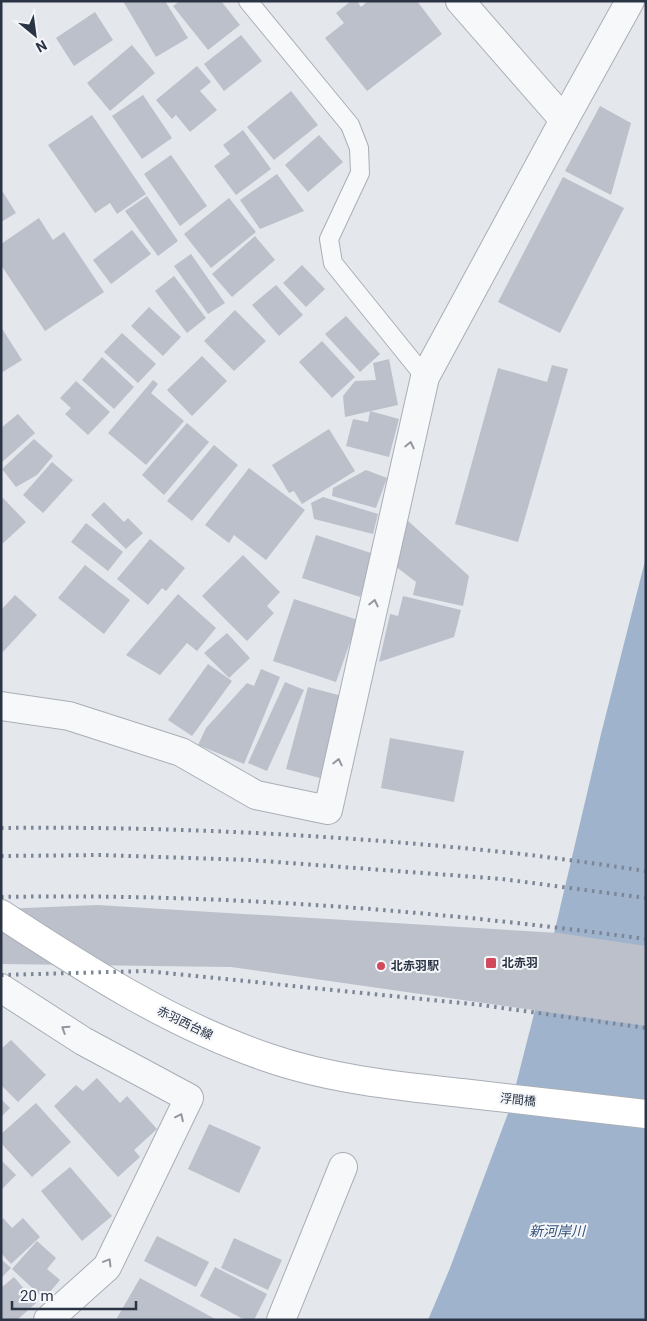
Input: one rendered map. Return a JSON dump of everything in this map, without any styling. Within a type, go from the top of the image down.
[{"type":"main road","name":"赤羽西台線","points":[[1,914],[70,960],[154,1008],[209,1035],[267,1057],[320,1072],[390,1085]]},
{"type":"main road","name":"浮間橋","points":[[390,1085],[646,1114]]},
{"type":"street","points":[[460,1],[564,120]]},
{"type":"street","points":[[1,706],[68,716],[181,752],[256,795],[328,810],[425,377],[630,1]]},
{"type":"street","points":[[1,988],[83,1041],[189,1098],[107,1267],[48,1320]]},
{"type":"street","points":[[281,1320],[343,1167]]},
{"type":"lane","points":[[248,1],[350,125],[359,148],[360,173],[329,239],[333,263],[425,377]]},
{"type":"water","name":"新河岸川","points":[[646,557],[646,1320],[428,1320],[450,1268],[510,1108]]},
{"type":"building","points":[[123,1],[165,1],[188,38],[156,57]]},
{"type":"building","points":[[180,1],[221,1],[240,25],[208,50],[173,6]]},
{"type":"building","points":[[351,1],[357,1],[361,7],[368,1],[417,1],[442,34],[367,91],[325,38],[344,23],[336,13]]},
{"type":"building","points":[[95,12],[113,40],[74,66],[56,38]]},
{"type":"building","points":[[241,35],[262,61],[224,91],[204,64]]},
{"type":"building","points":[[132,45],[155,73],[110,111],[87,83]]},
{"type":"building","points":[[197,66],[211,82],[200,91],[217,110],[190,132],[176,115],[172,119],[156,100]]},
{"type":"building","points":[[291,91],[318,125],[274,160],[247,127]]},
{"type":"building","points":[[143,95],[172,138],[142,159],[112,116]]},
{"type":"building","points":[[600,106],[631,123],[611,195],[565,171]]},
{"type":"building","points":[[92,115],[146,194],[117,214],[110,203],[95,213],[48,145]]},
{"type":"building","points":[[243,130],[271,169],[236,195],[214,166],[230,154],[223,145]]},
{"type":"building","points":[[319,135],[343,162],[308,192],[285,165]]},
{"type":"building","points":[[171,155],[207,206],[180,226],[144,174]]},
{"type":"building","points":[[277,174],[304,211],[260,229],[240,200]]},
{"type":"building","points":[[563,177],[624,208],[560,333],[498,302]]},
{"type":"building","points":[[1,189],[16,213],[1,222]]},
{"type":"building","points":[[147,196],[178,241],[158,256],[125,211]]},
{"type":"building","points":[[229,198],[256,232],[211,268],[184,234]]},
{"type":"building","points":[[39,218],[53,240],[64,232],[104,292],[45,331],[1,265],[1,244]]},
{"type":"building","points":[[132,230],[151,254],[111,284],[93,260]]},
{"type":"building","points":[[255,236],[275,260],[232,297],[212,274]]},
{"type":"building","points":[[191,254],[225,303],[208,314],[174,266]]},
{"type":"building","points":[[302,265],[325,289],[306,307],[283,283]]},
{"type":"building","points":[[174,276],[206,318],[187,333],[155,291]]},
{"type":"building","points":[[276,285],[303,315],[279,336],[252,305]]},
{"type":"building","points":[[149,307],[181,337],[163,356],[131,326]]},
{"type":"building","points":[[235,310],[266,341],[234,371],[204,341]]},
{"type":"building","points":[[346,316],[380,354],[360,372],[325,334]]},
{"type":"building","points":[[1,327],[22,360],[1,373]]},
{"type":"building","points":[[122,333],[156,364],[138,383],[104,352]]},
{"type":"building","points":[[322,341],[355,377],[332,398],[299,362]]},
{"type":"building","points":[[202,356],[227,381],[192,416],[167,390]]},
{"type":"building","points":[[102,357],[134,387],[114,409],[82,380]]},
{"type":"building","points":[[389,359],[398,405],[345,417],[343,396],[355,381],[376,380],[373,363]]},
{"type":"building","points":[[552,365],[568,369],[518,542],[455,524],[498,368],[547,382]]},
{"type":"building","points":[[153,380],[158,384],[151,393],[184,421],[146,465],[108,433]]},
{"type":"building","points":[[76,381],[110,412],[88,435],[65,414],[71,408],[60,398]]},
{"type":"building","points":[[370,411],[399,419],[389,457],[346,446],[353,419],[368,422]]},
{"type":"building","points":[[18,414],[35,433],[1,463],[1,428]]},
{"type":"building","points":[[187,423],[209,442],[164,495],[142,475]]},
{"type":"building","points":[[329,429],[355,471],[302,504],[294,491],[289,493],[272,465]]},
{"type":"building","points":[[34,439],[53,456],[37,475],[16,487],[2,469]]},
{"type":"building","points":[[214,445],[238,465],[192,521],[167,501]]},
{"type":"building","points":[[52,462],[73,480],[43,513],[23,495]]},
{"type":"building","points":[[249,468],[305,510],[266,560],[234,535],[229,543],[205,525]]},
{"type":"building","points":[[366,470],[387,478],[376,508],[332,496],[333,488]]},
{"type":"building","points":[[1,496],[26,522],[1,545]]},
{"type":"building","points":[[323,497],[378,514],[373,534],[314,519],[311,503]]},
{"type":"building","points":[[104,502],[124,522],[128,518],[143,533],[126,549],[91,515]]},
{"type":"building","points":[[407,520],[469,576],[463,606],[413,595],[416,582],[395,566]]},
{"type":"building","points":[[86,523],[123,552],[108,571],[71,542]]},
{"type":"building","points":[[316,535],[374,554],[360,597],[302,578]]},
{"type":"building","points":[[150,539],[185,568],[166,591],[162,588],[148,605],[117,579]]},
{"type":"building","points":[[243,555],[280,592],[267,606],[274,613],[247,641],[202,596]]},
{"type":"building","points":[[85,565],[130,600],[104,634],[58,598]]},
{"type":"building","points":[[178,594],[216,628],[197,651],[187,643],[160,675],[126,655]]},
{"type":"building","points":[[15,595],[37,615],[1,654],[1,610]]},
{"type":"building","points":[[403,596],[461,610],[454,637],[379,662],[390,614],[398,616]]},
{"type":"building","points":[[294,599],[358,620],[336,682],[273,661]]},
{"type":"building","points":[[227,633],[250,658],[229,678],[204,653]]},
{"type":"building","points":[[208,664],[232,681],[192,736],[168,720]]},
{"type":"building","points":[[261,669],[280,677],[244,764],[198,745],[206,728],[247,683],[254,686]]},
{"type":"building","points":[[285,682],[304,690],[267,771],[248,763]]},
{"type":"building","points":[[308,687],[342,696],[320,778],[286,769]]},
{"type":"building","points":[[390,738],[464,751],[454,802],[381,788]]},
{"type":"building","name":"北赤羽駅","points":[[97,905],[559,933],[646,946],[646,1026],[231,967],[1,964],[1,909]]},
{"type":"building","points":[[11,1040],[46,1075],[18,1102],[1,1085],[1,1049]]},
{"type":"building","points":[[97,1078],[120,1103],[127,1096],[157,1129],[134,1150],[140,1157],[118,1177],[54,1106],[76,1085],[83,1091]]},
{"type":"building","points":[[1,1099],[10,1108],[1,1117]]},
{"type":"building","points":[[36,1103],[71,1142],[32,1177],[1,1143],[1,1134]]},
{"type":"building","points":[[209,1124],[261,1147],[239,1193],[188,1169]]},
{"type":"building","points":[[1,1160],[16,1175],[1,1190]]},
{"type":"building","points":[[70,1167],[112,1216],[82,1241],[41,1191]]},
{"type":"building","points":[[3,1218],[12,1228],[23,1218],[40,1237],[11,1264],[1,1253],[1,1220]]},
{"type":"building","points":[[157,1236],[209,1262],[196,1287],[144,1261]]},
{"type":"building","points":[[234,1238],[282,1260],[268,1290],[221,1268]]},
{"type":"building","points":[[37,1241],[56,1258],[47,1269],[60,1280],[44,1299],[12,1269]]},
{"type":"building","points":[[1,1259],[11,1268],[1,1278]]},
{"type":"building","points":[[215,1267],[267,1294],[254,1320],[245,1320],[200,1296]]},
{"type":"building","points":[[14,1277],[36,1303],[17,1320],[1,1320],[1,1288]]},
{"type":"building","points":[[140,1278],[217,1320],[121,1320],[117,1318]]},
{"type":"railway","points":[[1,828],[190,830],[316,836],[503,852],[646,871]]},
{"type":"railway","points":[[1,856],[102,855],[250,860],[502,879],[646,898]]},
{"type":"railway","points":[[1,897],[163,898],[324,906],[485,920],[646,939]]},
{"type":"railway","points":[[1,975],[146,971],[481,1005],[646,1028]]},
{"type":"place","name":"北赤羽","points":[[491,963]]},
{"type":"place","name":"北赤羽駅","points":[[381,966]]}]
